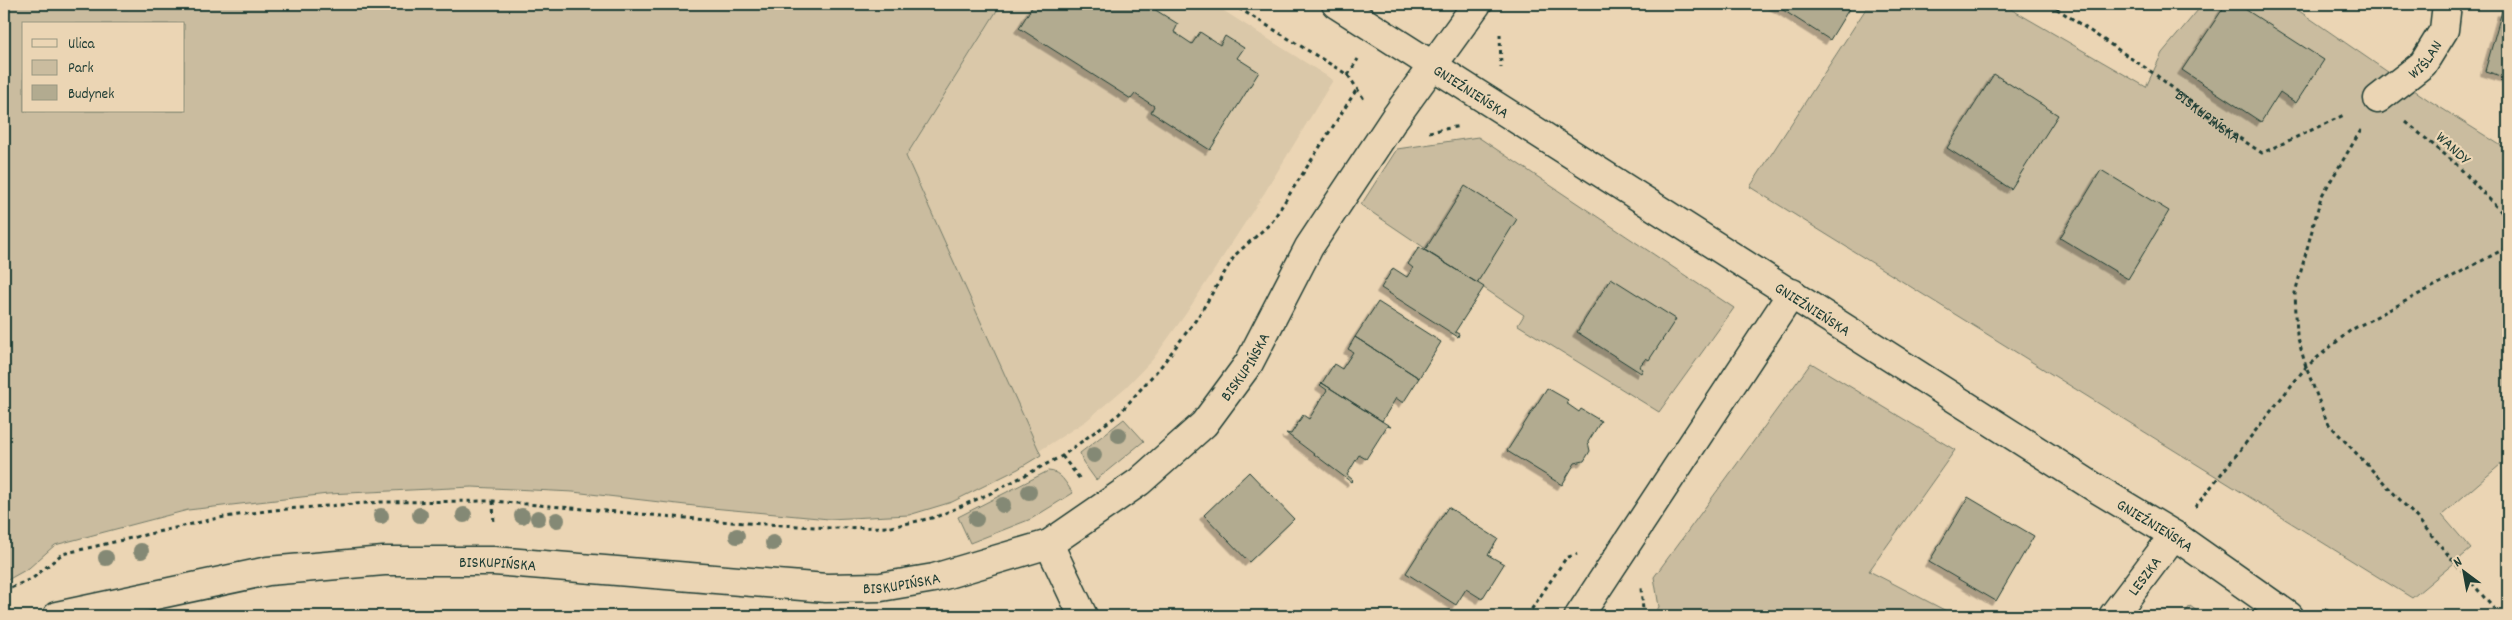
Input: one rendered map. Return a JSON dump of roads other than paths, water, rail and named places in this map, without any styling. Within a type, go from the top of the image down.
[{"type":"street","name":"GNIEŹNIEŃSKA","points":[[1336,4],[2094,487],[2174,535],[2289,616]]},
{"type":"street","name":"BISKUPIŃSKA","points":[[57,616],[268,571],[384,561],[494,561],[826,588],[881,587],[934,578],[1049,544],[1139,482],[1204,424],[1249,363],[1309,247],[1394,119],[1477,4]]},
{"type":"street","name":"WIŚLAN","points":[[2378,99],[2423,64],[2444,30],[2447,4]]},
{"type":"street","points":[[1579,616],[1792,293]]},
{"type":"street","name":"LESZKA","points":[[2113,616],[2174,535]]},
{"type":"street","points":[[1049,544],[1083,616]]}]
